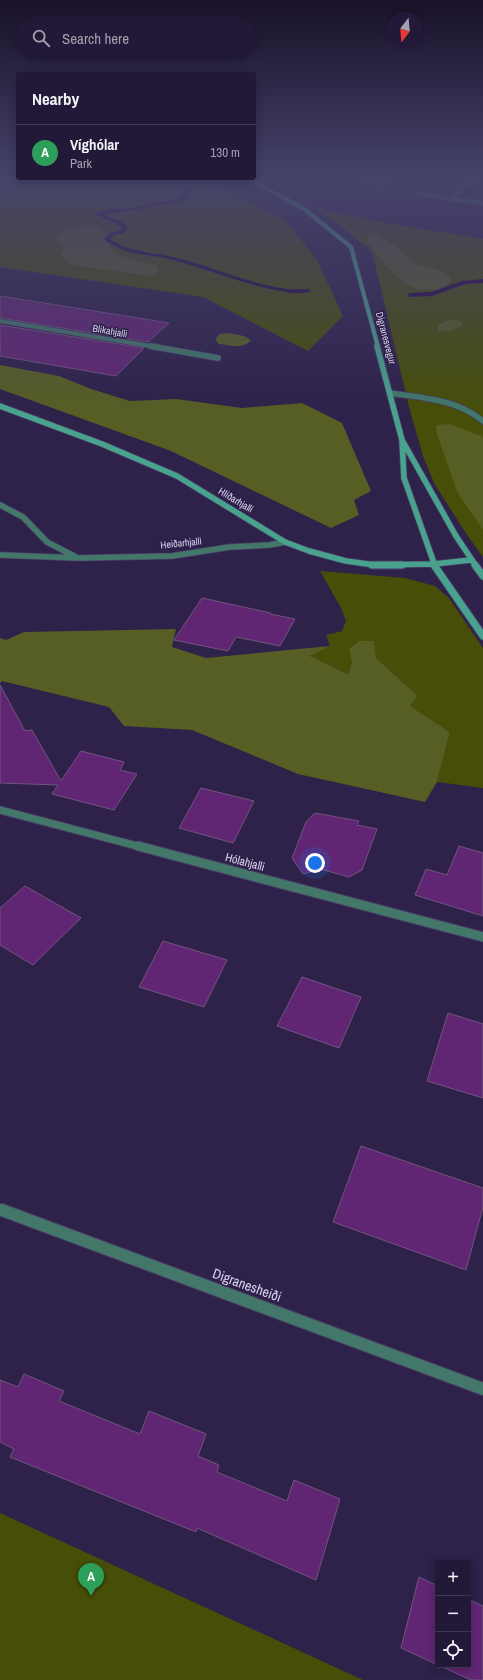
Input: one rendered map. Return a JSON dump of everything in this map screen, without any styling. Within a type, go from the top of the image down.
[{"type":"street","name":"Digranesvegur","points":[[354,256],[402,440],[404,478],[434,564],[483,636]]},
{"type":"street","name":"Blikahjalli","points":[[0,321],[218,358]]},
{"type":"street","points":[[390,393],[446,402],[464,408],[483,421]]},
{"type":"street","name":"Hlíðarhjalli","points":[[0,406],[102,444],[177,476],[285,542],[309,551],[346,561],[376,565],[434,564],[471,560]]},
{"type":"street","name":"Digranesvegur","points":[[402,440],[432,496],[471,560],[483,576]]},
{"type":"street","name":"Heiðarhjalli","points":[[0,505],[23,517],[47,542],[79,558]]},
{"type":"street","name":"Heiðarhjalli","points":[[0,555],[79,558],[172,556],[230,547],[268,545],[285,542]]},
{"type":"street","name":"Hólahjalli","points":[[0,810],[483,937]]},
{"type":"street","name":"Digranesheiði","points":[[0,1209],[483,1389]]},
{"type":"green space","points":[[0,256],[314,256],[343,316],[308,351],[203,297],[0,267]]},
{"type":"green space","points":[[63,256],[122,256],[157,265],[159,271],[152,276],[72,265]]},
{"type":"green space","points":[[373,256],[483,256],[483,557],[435,485],[424,459],[410,411]]},
{"type":"green space","points":[[378,256],[407,256],[417,265],[434,268],[448,275],[451,280],[445,287],[437,290],[419,289],[410,286],[395,275]]},
{"type":"green space","points":[[454,320],[462,322],[463,325],[451,331],[438,331],[438,326],[446,321]]},
{"type":"green space","points":[[229,333],[244,336],[251,340],[244,345],[236,346],[219,344],[215,339],[220,334]]},
{"type":"green space","points":[[0,365],[59,376],[91,389],[130,401],[176,399],[242,408],[302,403],[342,423],[371,491],[354,500],[359,515],[331,528],[171,451],[0,389]]},
{"type":"green space","points":[[449,424],[483,438],[483,530],[457,492],[437,434],[436,425]]},
{"type":"green space","points":[[320,571],[405,578],[435,586],[449,598],[483,648],[483,788],[437,782],[450,732],[410,706],[418,696],[376,658],[352,662],[348,674],[310,656],[330,646],[326,635],[342,631],[346,621],[341,608]]},
{"type":"green space","points":[[176,629],[172,647],[206,658],[330,646],[310,656],[348,674],[352,662],[349,649],[359,641],[374,641],[376,658],[418,696],[410,706],[450,732],[437,782],[425,802],[298,774],[192,730],[124,726],[109,707],[2,681],[0,683],[0,638],[6,640],[24,632]]},
{"type":"green space","points":[[0,1513],[363,1680],[0,1680]]},
{"type":"building","points":[[0,296],[169,323],[148,342],[0,318]]},
{"type":"building","points":[[0,325],[144,348],[116,376],[0,356]]},
{"type":"building","points":[[202,598],[295,619],[280,646],[236,637],[228,651],[174,640]]},
{"type":"building","points":[[0,685],[25,731],[32,730],[61,781],[81,751],[124,762],[120,770],[137,774],[114,810],[52,794],[58,785],[0,783]]},
{"type":"building","points":[[201,788],[254,801],[233,843],[179,828]]},
{"type":"building","points":[[315,813],[359,821],[357,825],[377,829],[362,870],[349,877],[320,869],[303,874],[292,858],[306,822]]},
{"type":"building","points":[[459,846],[483,853],[483,916],[415,895],[426,869],[447,875]]},
{"type":"building","points":[[25,886],[81,918],[33,965],[0,945],[0,908]]},
{"type":"building","points":[[163,941],[227,960],[204,1007],[139,987]]},
{"type":"building","points":[[302,977],[361,997],[339,1048],[277,1026]]},
{"type":"building","points":[[448,1013],[483,1024],[483,1098],[427,1081]]},
{"type":"building","points":[[361,1146],[483,1188],[483,1207],[466,1270],[333,1222]]},
{"type":"building","points":[[24,1374],[64,1391],[59,1401],[140,1434],[149,1411],[206,1434],[198,1456],[219,1465],[217,1472],[287,1501],[294,1480],[340,1499],[316,1580],[197,1528],[196,1532],[10,1457],[14,1449],[0,1442],[0,1380],[18,1387]]},
{"type":"building","points":[[419,1577],[435,1585],[435,1664],[401,1648]]},
{"type":"building","points":[[471,1600],[483,1606],[483,1680],[471,1680],[445,1668],[471,1668]]},
{"type":"waterway","points":[[163,256],[176,259],[261,285],[287,291],[308,291]]},
{"type":"waterway","points":[[410,295],[432,294],[464,282],[483,281]]},
{"type":"place","name":"Víghólar","points":[[91,1596]]}]
